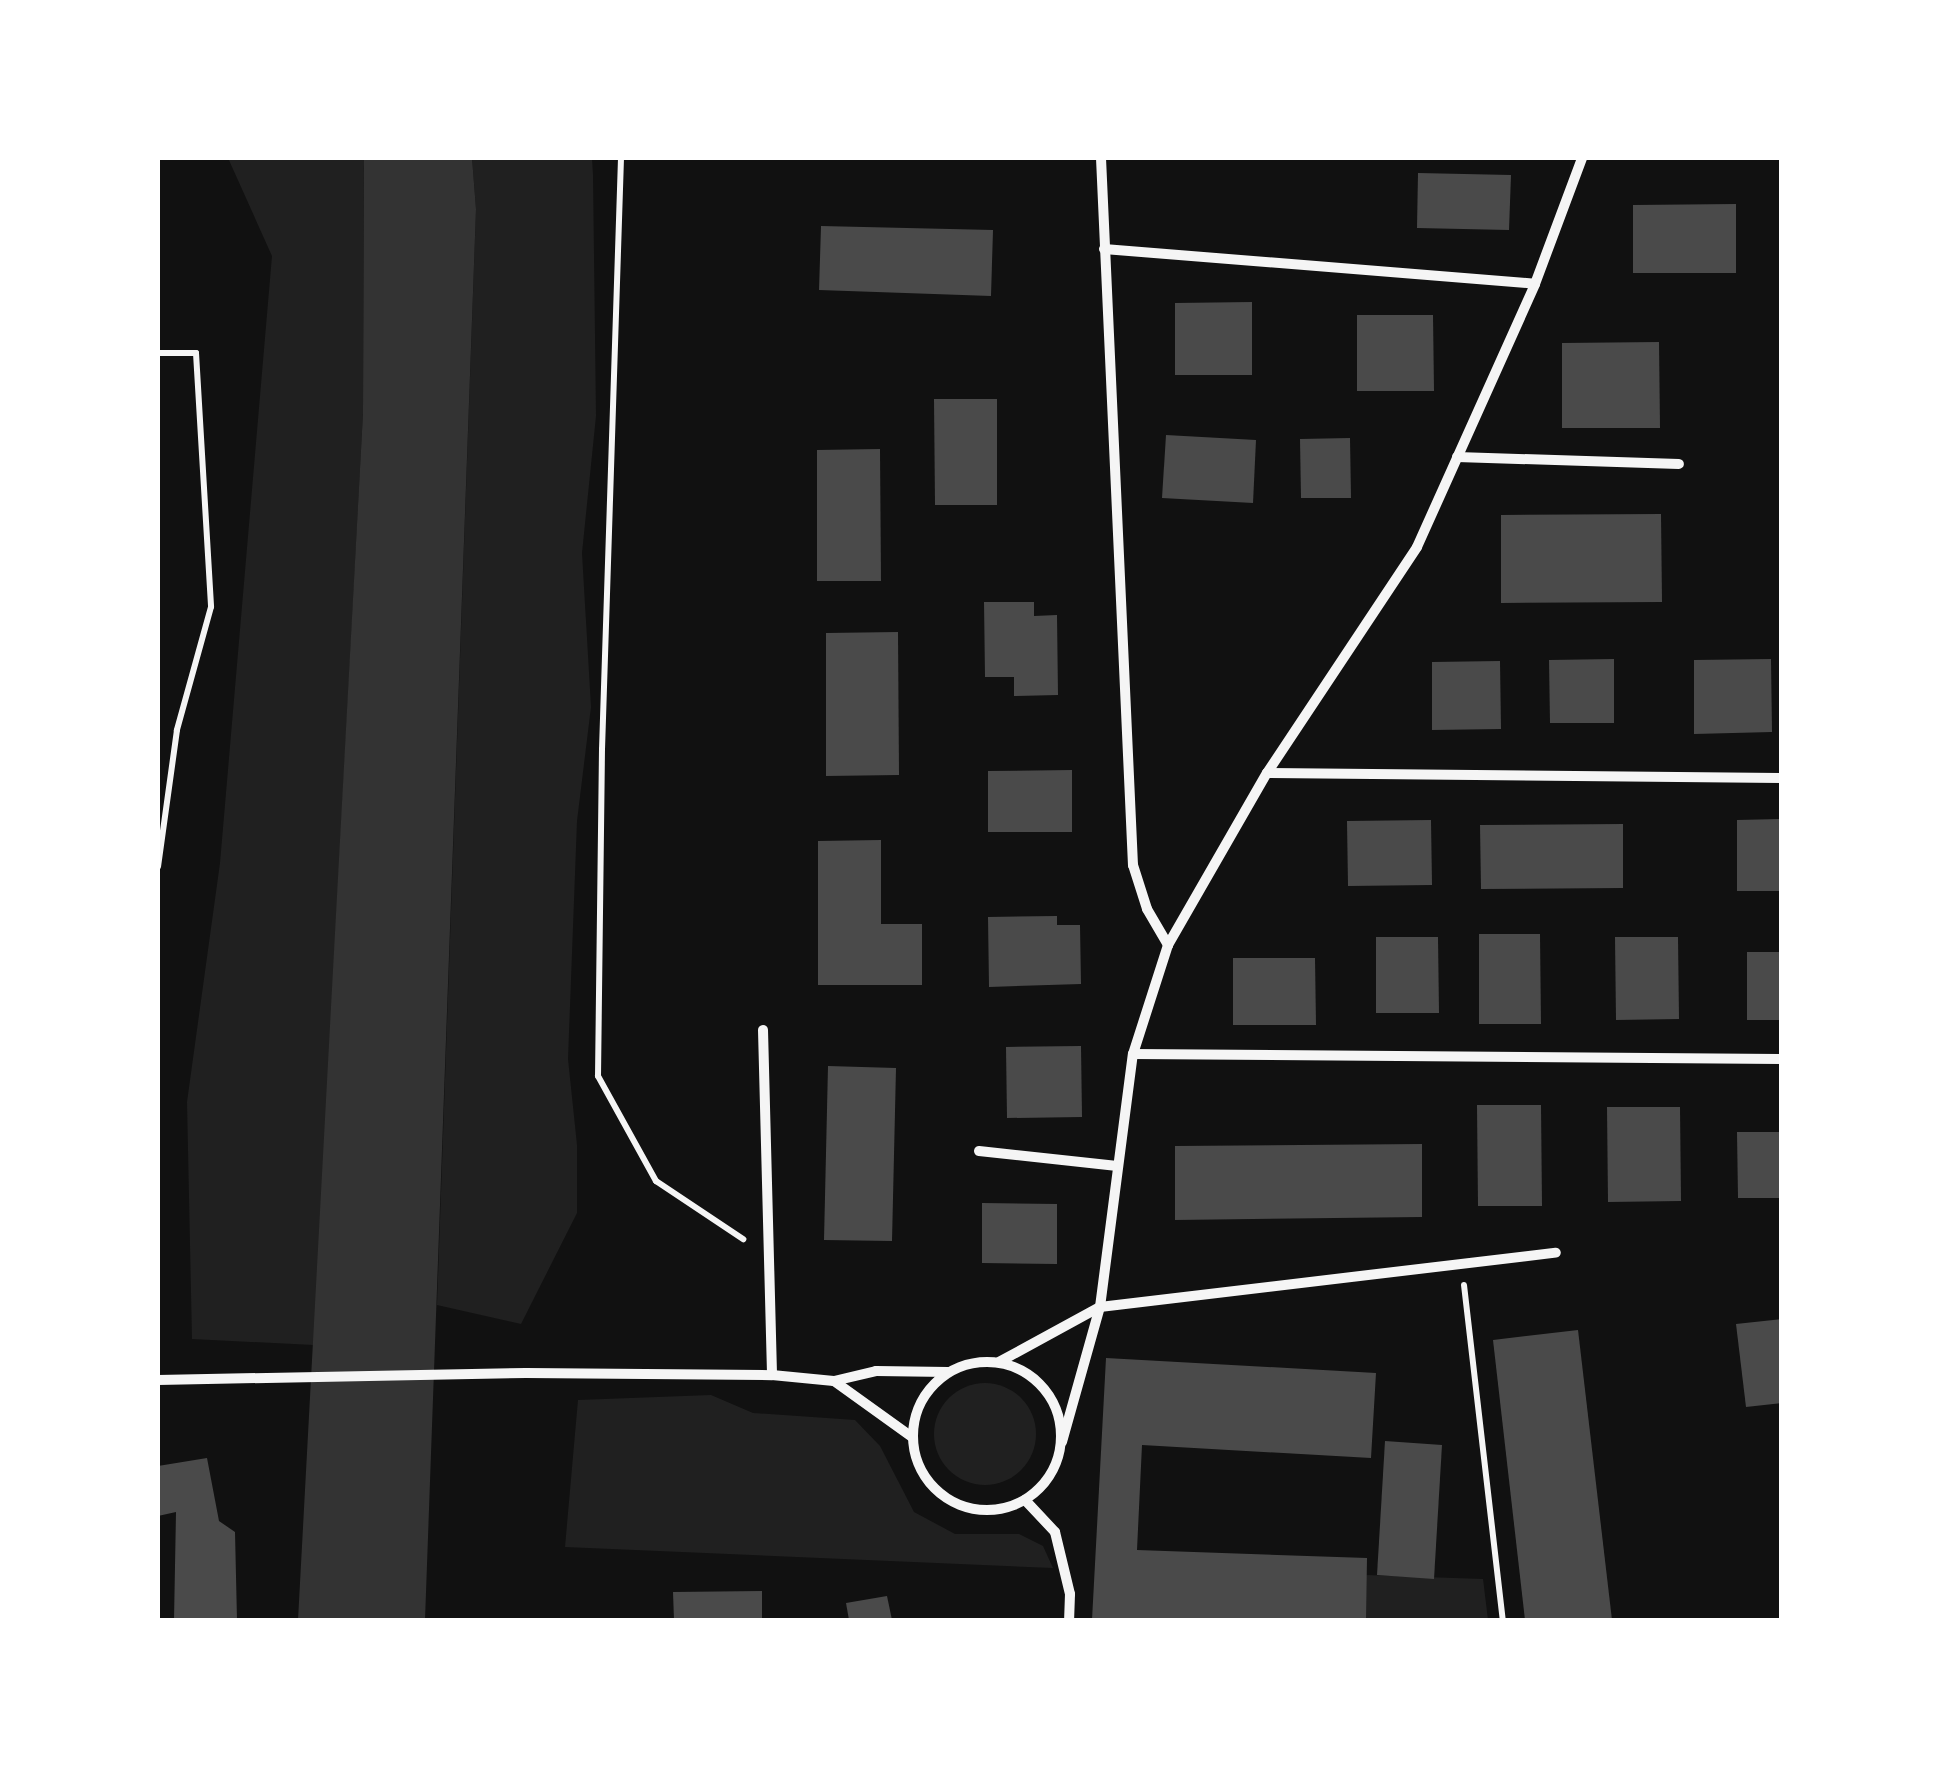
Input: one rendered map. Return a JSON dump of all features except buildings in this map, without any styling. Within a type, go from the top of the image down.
[{"type":"street","points":[[1101,158],[1133,865],[1147,909],[1168,945]]},
{"type":"street","points":[[948,1372],[928,1389],[916,1411],[912,1437],[917,1462],[930,1485],[950,1501],[975,1509],[1000,1509],[1025,1500],[1043,1486],[1056,1465],[1100,1306],[1133,1054],[1168,945],[1267,772],[1416,547],[1535,284],[1582,158]]},
{"type":"street","points":[[1104,250],[1535,284]]},
{"type":"street","points":[[1457,457],[1679,464]]},
{"type":"street","points":[[1267,772],[1782,778]]},
{"type":"street","points":[[764,1030],[772,1375]]},
{"type":"street","points":[[1133,1054],[1782,1059]]},
{"type":"street","points":[[979,1151],[1117,1166]]},
{"type":"street","points":[[999,1362],[1100,1306],[1556,1253]]},
{"type":"street","points":[[158,1380],[526,1373],[772,1375],[834,1381],[876,1371],[948,1372],[981,1361],[999,1362],[1039,1382],[1060,1420],[1062,1442]]},
{"type":"street","points":[[834,1381],[912,1437]]},
{"type":"street","points":[[1025,1500],[1055,1532],[1070,1594],[1069,1620]]},
{"type":"path","points":[[621,158],[602,750],[598,1076],[656,1182],[724,1228],[769,1252]]},
{"type":"path","points":[[158,353],[196,353],[211,606],[176,730],[158,866]]},
{"type":"path","points":[[1462,1264],[1503,1620]]},
{"type":"shaded area","points":[[228,158],[364,158],[363,413],[314,1345],[192,1339],[187,1102],[220,863],[272,256]]},
{"type":"shaded area","points":[[364,158],[472,158],[476,209],[425,1620],[298,1620],[363,413]]},
{"type":"shaded area","points":[[472,158],[592,158],[593,175],[596,416],[582,553],[591,707],[577,821],[568,1059],[577,1145],[577,1213],[521,1324],[437,1305],[476,209]]},
{"type":"shaded area","points":[[985,1383],[1004,1387],[1021,1398],[1032,1415],[1036,1434],[1032,1453],[1021,1470],[1004,1481],[985,1485],[966,1481],[949,1470],[938,1453],[934,1434],[938,1415],[949,1398],[966,1387]]},
{"type":"shaded area","points":[[711,1395],[753,1413],[855,1420],[880,1446],[914,1512],[955,1534],[1019,1534],[1043,1546],[1053,1568],[565,1547],[578,1400]]},
{"type":"shaded area","points":[[1366,1575],[1483,1579],[1488,1620],[1366,1620]]}]
